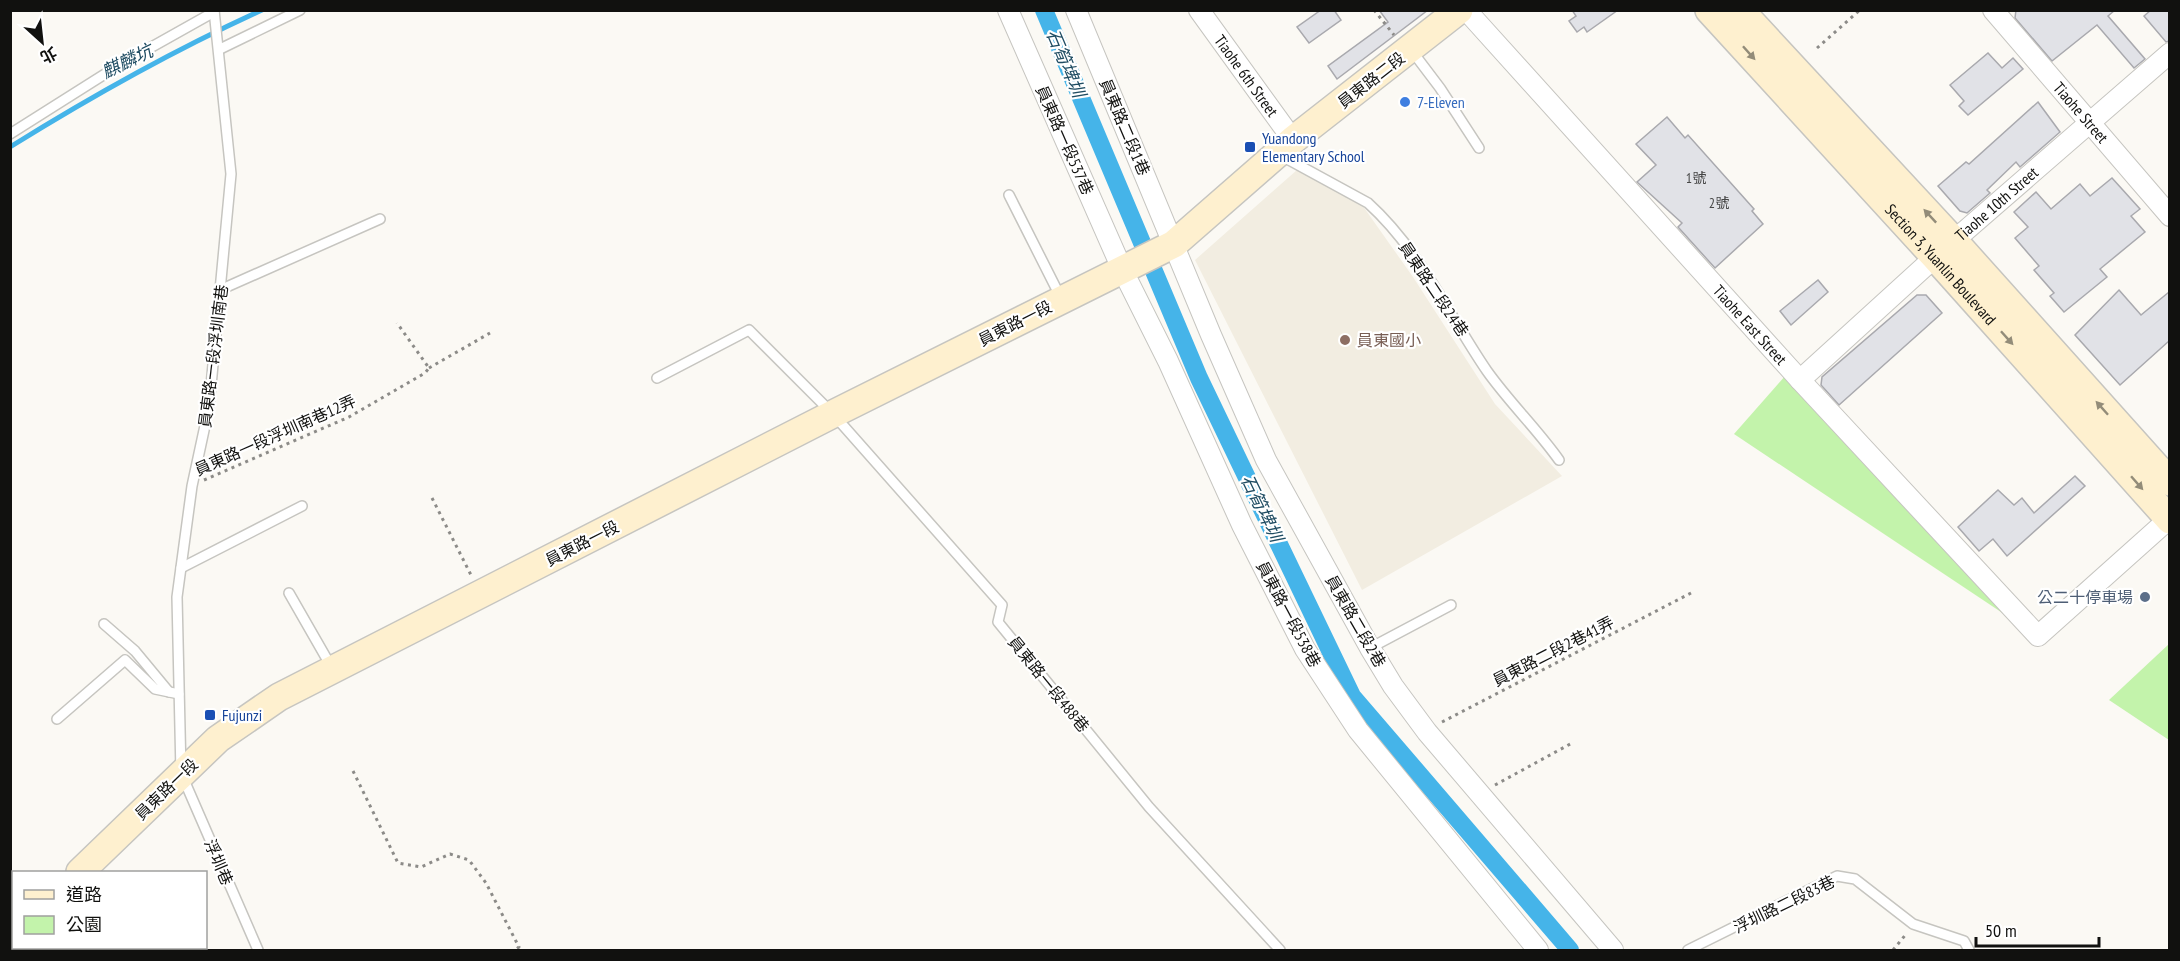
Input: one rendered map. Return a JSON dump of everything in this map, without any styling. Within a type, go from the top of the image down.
[{"type":"main road","name":"員東路二段","points":[[1174,244],[1286,147],[1459,10]]},
{"type":"main road","name":"Section 3, Yuanlin Boulevard","points":[[1709,10],[1945,249],[2169,482]]},
{"type":"main road","name":"Section 3, Yuanlin Boulevard","points":[[1740,10],[1945,249],[2169,519]]},
{"type":"main road","name":"員東路一段","points":[[83,871],[218,739],[279,697],[833,414],[1174,244]]},
{"type":"street","name":"員東路一段537巷","points":[[1008,10],[1122,269]]},
{"type":"street","name":"員東路二段1巷","points":[[1076,10],[1174,244]]},
{"type":"street","name":"Tiaohe 6th Street","points":[[1198,10],[1286,147]]},
{"type":"street","name":"Tiaohe East Street","points":[[1466,10],[1800,380],[2038,636],[2169,519]]},
{"type":"street","name":"Tiaohe Street","points":[[2000,13],[2089,124],[2169,216]]},
{"type":"street","name":"Tiaohe 10th Street","points":[[1800,380],[1945,249],[2169,53]]},
{"type":"street","name":"員東路二段2巷","points":[[1174,244],[1266,460],[1393,686],[1427,732],[1613,951]]},
{"type":"street","name":"員東路一段538巷","points":[[1122,269],[1168,361],[1242,525],[1305,649],[1358,730],[1538,951]]},
{"type":"lane","points":[[220,49],[300,10]]},
{"type":"lane","points":[[10,134],[116,67],[214,11]]},
{"type":"lane","name":"員東路一段浮圳南巷","points":[[181,773],[174,693],[177,597],[192,486],[209,407],[222,289],[231,174],[220,49],[214,11]]},
{"type":"lane","points":[[1410,49],[1440,88],[1479,148]]},
{"type":"lane","name":"員東路二段24巷","points":[[1286,147],[1378,212],[1416,257],[1488,371],[1559,460]]},
{"type":"lane","points":[[1009,195],[1062,299]]},
{"type":"lane","points":[[222,289],[380,219]]},
{"type":"lane","points":[[657,378],[749,330],[833,414]]},
{"type":"lane","name":"員東路一段488巷","points":[[833,414],[1002,605],[998,622],[1149,807],[1280,951]]},
{"type":"lane","points":[[181,568],[302,506]]},
{"type":"lane","points":[[289,592],[332,668]]},
{"type":"lane","points":[[1370,648],[1451,606]]},
{"type":"lane","points":[[104,624],[135,651],[174,693]]},
{"type":"lane","points":[[57,719],[125,660],[155,689],[174,693]]},
{"type":"lane","name":"浮圳巷","points":[[181,773],[258,951]]},
{"type":"lane","name":"浮圳路二段83巷","points":[[1688,951],[1836,876],[1855,879],[1913,924],[1964,941],[1969,951]]},
{"type":"path","points":[[1374,10],[1399,40],[1410,49]]},
{"type":"path","points":[[1817,48],[1860,10]]},
{"type":"path","points":[[397,323],[429,368]]},
{"type":"path","name":"員東路一段浮圳南巷12弄","points":[[192,486],[349,417],[490,333]]},
{"type":"path","points":[[432,498],[480,593]]},
{"type":"path","name":"員東路二段2巷41弄","points":[[1427,732],[1691,593]]},
{"type":"path","points":[[1479,793],[1572,743]]},
{"type":"path","points":[[353,771],[398,863],[421,867],[450,854],[469,860],[486,883],[519,947],[515,951]]},
{"type":"path","points":[[1893,951],[1913,924]]},
{"type":"shaded area","name":"員東國小","points":[[1297,170],[1360,202],[1413,277],[1495,404],[1562,476],[1362,590],[1195,260]]},
{"type":"green space","points":[[1786,375],[2028,630],[1734,434]]},
{"type":"green space","points":[[2169,644],[2169,740],[2109,700]]},
{"type":"building","points":[[1321,10],[1334,10],[1341,20],[1309,43],[1297,27]]},
{"type":"building","points":[[1379,10],[1428,10],[1337,79],[1328,66],[1388,22]]},
{"type":"building","points":[[1572,10],[1618,10],[1587,32],[1584,27],[1577,32],[1569,21],[1576,16]]},
{"type":"building","points":[[2016,10],[2115,10],[2108,16],[2145,59],[2134,68],[2097,25],[2052,61],[2015,18]]},
{"type":"building","points":[[2151,10],[2169,10],[2169,41],[2166,42],[2144,16]]},
{"type":"building","points":[[1988,53],[2002,68],[2013,58],[2023,69],[1968,115],[1959,106],[1964,101],[1950,85]]},
{"type":"building","points":[[2038,102],[2060,132],[2020,167],[2016,162],[1987,190],[1990,193],[1967,213],[1960,211],[1938,186],[1966,162],[1969,164]]},
{"type":"building","points":[[1667,117],[1685,138],[1688,135],[1754,209],[1752,211],[1763,224],[1715,268],[1678,227],[1682,223],[1637,182],[1656,165],[1636,144]]},
{"type":"building","points":[[2112,178],[2140,209],[2131,216],[2145,232],[2100,269],[2107,277],[2064,312],[2050,296],[2054,293],[2034,270],[2039,266],[2015,238],[2028,227],[2014,212],[2036,192],[2051,209],[2080,184],[2090,196]]},
{"type":"building","points":[[1818,280],[1828,292],[1791,325],[1780,311]]},
{"type":"building","points":[[2119,290],[2141,315],[2169,292],[2169,341],[2120,385],[2075,335]]},
{"type":"building","points":[[1917,295],[1926,295],[1942,313],[1839,405],[1821,385],[1822,377]]},
{"type":"building","points":[[2075,476],[2085,486],[2007,556],[1993,539],[1979,551],[1958,527],[1998,490],[2014,505],[2022,498],[2034,513]]},
{"type":"waterway","name":"麒麟坑","points":[[10,147],[134,74],[262,10]]},
{"type":"waterway","name":"石筍埤圳","points":[[1044,10],[1199,378],[1352,696],[1570,950]]},
{"type":"place","name":"7-Eleven","points":[[1405,102]]},
{"type":"place","name":"Yuandong Elementary School","points":[[1250,147]]},
{"type":"place","name":"員東國小","points":[[1345,340]]},
{"type":"place","name":"公二十停車場","points":[[2145,597]]},
{"type":"place","name":"Fujunzi","points":[[210,715]]}]
